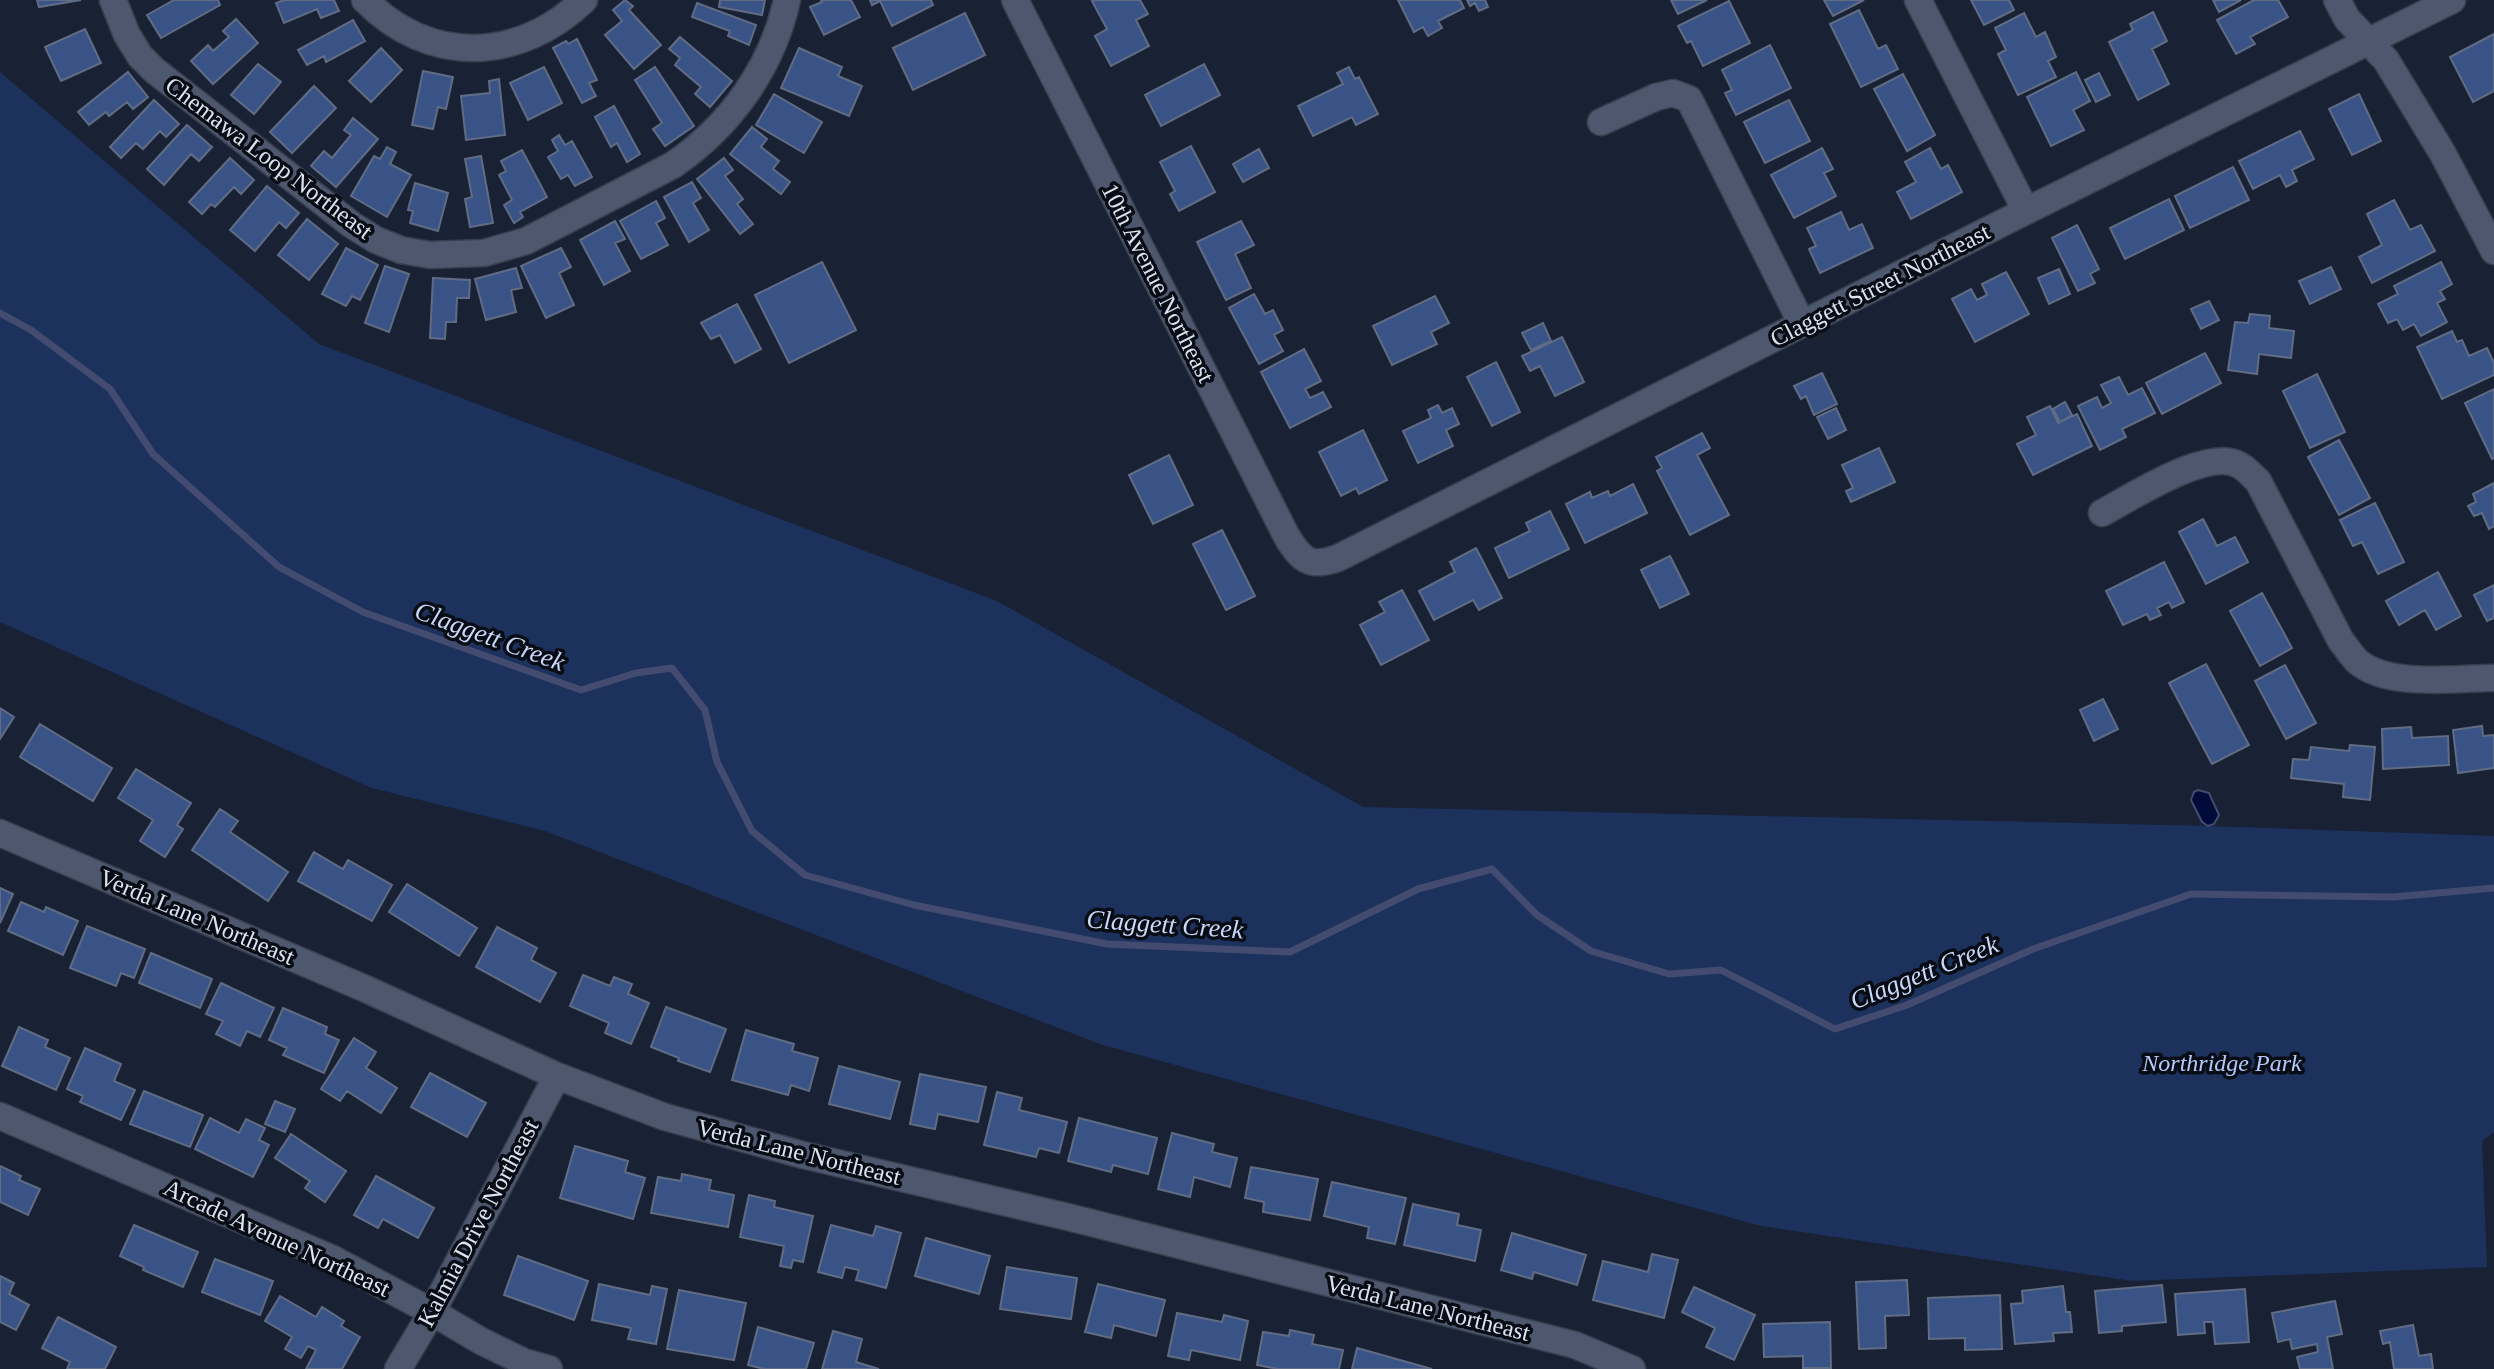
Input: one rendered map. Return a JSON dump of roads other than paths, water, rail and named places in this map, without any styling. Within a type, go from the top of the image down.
[{"type":"street","name":"Chemawa Loop Northeast","points":[[113,0],[127,35],[140,56],[171,85],[352,225],[376,240],[401,250],[430,255],[484,253],[526,241],[673,165],[731,114],[753,85],[776,36],[787,0]]},
{"type":"street","points":[[365,0],[394,26],[417,37],[460,49],[481,49],[535,34],[570,13],[584,0]]},
{"type":"street","name":"10th Avenue Northeast","points":[[1015,0],[1287,537],[1307,562]]},
{"type":"street","points":[[1918,0],[2026,211]]},
{"type":"street","points":[[2337,0],[2347,19],[2386,60],[2443,154],[2494,251]]},
{"type":"street","name":"Claggett Street Northeast","points":[[1307,562],[1322,563],[1338,558],[2452,0]]},
{"type":"street","points":[[1601,122],[1656,97],[1673,93],[1689,99],[1802,324]]},
{"type":"street","points":[[2102,513],[2186,469],[2211,461],[2237,463],[2258,481],[2341,641],[2358,661],[2376,673],[2395,679],[2494,678]]},
{"type":"street","name":"Verda Lane Northeast","points":[[0,833],[366,989],[557,1076],[665,1117],[733,1137],[1068,1217],[1560,1341],[1632,1369]]},
{"type":"street","name":"Kalmia Drive Northeast","points":[[398,1369],[432,1312],[557,1076]]},
{"type":"street","name":"Arcade Avenue Northeast","points":[[0,1116],[333,1259],[481,1341],[524,1362],[549,1369]]},
{"type":"waterway","name":"Claggett Creek","points":[[0,313],[31,330],[110,389],[153,454],[279,567],[363,612],[581,690],[636,673],[672,668],[705,710],[717,762],[752,831],[805,875],[914,905],[1107,944],[1290,952],[1418,889],[1492,869],[1537,915],[1591,951],[1669,974],[1721,970],[1835,1029],[1907,1005],[2033,949],[2191,894],[2393,897],[2494,888]]},
{"type":"park label","name":"Northridge Park","points":[[2222,1063]]}]
